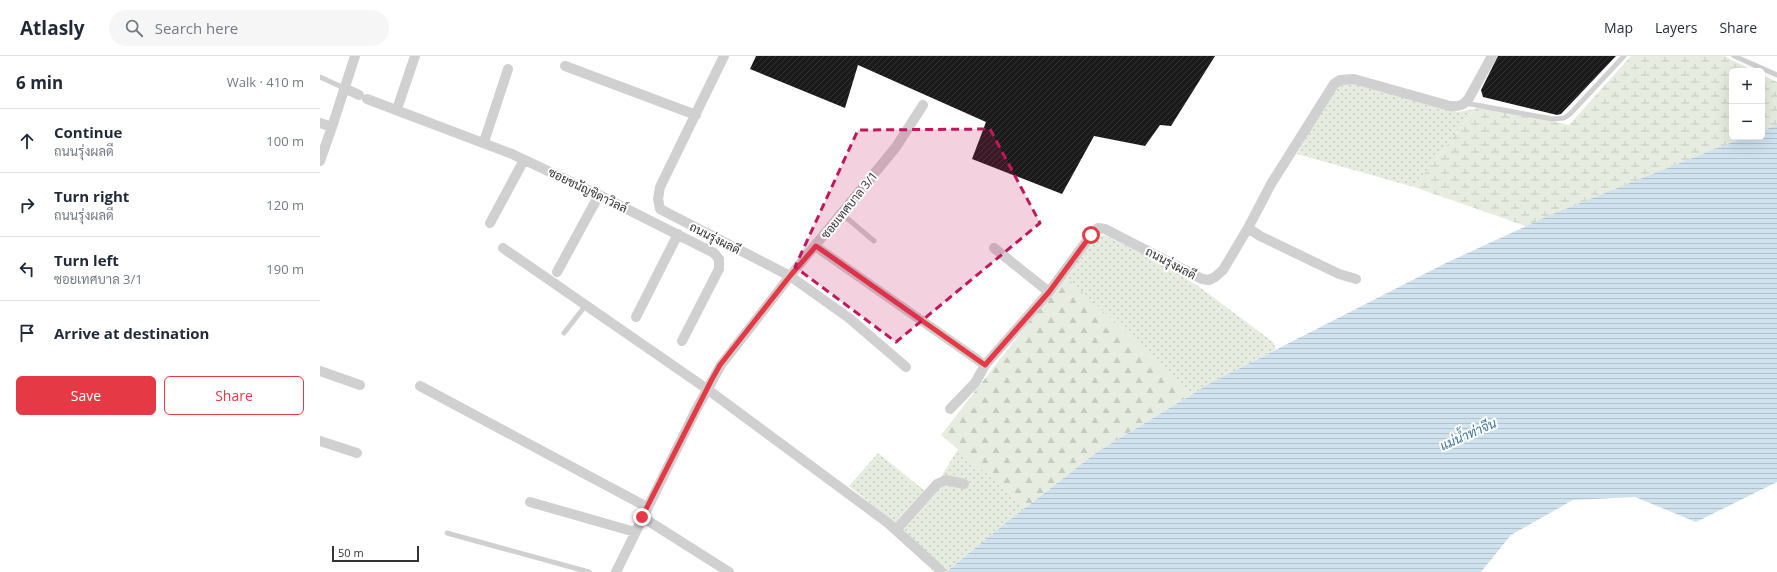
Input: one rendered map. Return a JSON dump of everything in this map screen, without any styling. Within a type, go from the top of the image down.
[{"type":"street","points":[[320,161],[355,56]]},
{"type":"street","points":[[397,109],[415,56]]},
{"type":"street","name":"ถนนรุ่งผลดี","points":[[724,56],[660,187],[658,199],[660,209],[790,276],[849,318],[906,367]]},
{"type":"street","points":[[1465,103],[1492,56]]},
{"type":"street","points":[[565,66],[696,115]]},
{"type":"street","points":[[484,142],[508,69]]},
{"type":"street","name":"ถนนรุ่งผลดี","points":[[950,409],[976,383],[985,365],[1049,292],[1091,235],[1098,228],[1105,229],[1206,280],[1215,277],[1220,273],[1248,228],[1271,184],[1330,87],[1340,80],[1354,79],[1450,106],[1457,107],[1465,103]]},
{"type":"street","name":"ซอยชนัญชิดาวิลล์","points":[[344,88],[363,97],[484,142],[599,195],[714,253],[720,264],[719,269],[682,342]]},
{"type":"street","name":"ซอยเทศบาล 3/1","points":[[616,572],[647,506],[720,365],[790,276],[896,147],[923,105]]},
{"type":"street","points":[[320,123],[332,127]]},
{"type":"street","points":[[490,223],[524,160]]},
{"type":"street","points":[[557,272],[599,195]]},
{"type":"street","points":[[1248,228],[1260,236],[1339,274],[1356,279]]},
{"type":"street","points":[[636,317],[678,234]]},
{"type":"street","points":[[816,246],[985,365]]},
{"type":"street","points":[[503,248],[707,389],[896,530],[940,570]]},
{"type":"street","points":[[994,248],[1049,292]]},
{"type":"street","points":[[320,371],[360,385]]},
{"type":"street","points":[[420,386],[647,506]]},
{"type":"street","points":[[320,441],[357,453]]},
{"type":"street","points":[[896,530],[937,484],[946,480],[964,484]]},
{"type":"street","points":[[530,502],[635,532]]},
{"type":"street","points":[[642,517],[729,572]]},
{"type":"lane","points":[[1465,103],[1553,119],[1564,118],[1570,114],[1624,56]]},
{"type":"lane","points":[[1734,56],[1777,75]]},
{"type":"lane","points":[[320,77],[344,88]]},
{"type":"lane","points":[[842,214],[874,241]]},
{"type":"lane","points":[[564,333],[586,305]]},
{"type":"lane","points":[[447,533],[588,572]]},
{"type":"highlighted area","points":[[990,129],[1040,223],[896,342],[795,267],[858,130]]},
{"type":"green space","points":[[1631,56],[1724,56],[1748,68],[1729,68],[1729,140],[1739,140],[1526,226],[1414,187],[1480,103],[1569,125]]},
{"type":"green space","points":[[1765,76],[1777,82],[1777,125],[1765,130]]},
{"type":"green space","points":[[1349,82],[1458,112],[1475,109],[1414,187],[1297,154],[1333,89],[1340,83]]},
{"type":"green space","points":[[1104,235],[1148,256],[1198,286],[1273,342],[1276,349],[1192,394],[1065,276],[1091,241]]},
{"type":"green space","points":[[1065,276],[1192,394],[1097,452],[1026,507],[941,435]]},
{"type":"green space","points":[[958,449],[1026,507],[946,572],[937,572],[905,545],[907,533],[849,486],[878,453],[930,495]]},
{"type":"water","name":"แม่น้ำท่าจีน","points":[[1777,125],[1777,482],[1696,522],[1635,497],[1573,500],[1511,535],[1481,572],[946,572],[1097,452],[1209,384],[1446,263],[1548,216],[1738,140],[1765,140],[1765,130]]},
{"type":"building","points":[[756,56],[1215,56],[1171,126],[1160,125],[1145,146],[1094,136],[1062,194],[972,159],[986,122],[858,65],[845,108],[750,69]]},
{"type":"building","points":[[1498,56],[1616,56],[1561,114],[1557,115],[1483,97],[1481,90]]},
{"type":"route","points":[[642,517],[720,365],[790,276],[816,246],[985,365],[1049,292],[1091,235]]}]
